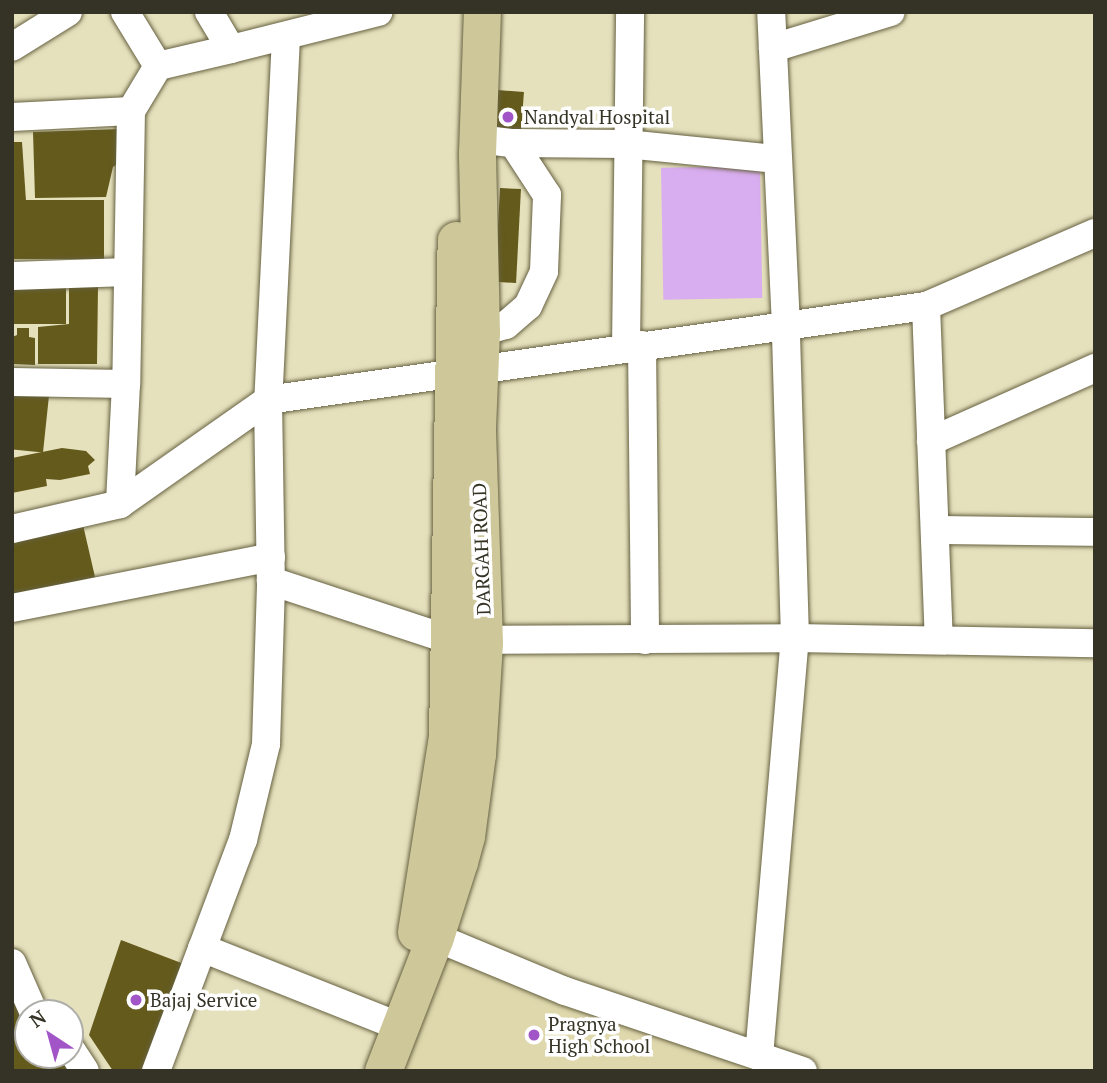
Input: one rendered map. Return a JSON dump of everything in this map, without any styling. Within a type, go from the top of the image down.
[{"type":"main road","name":"DARGAH ROAD","points":[[383,1071],[435,937],[466,836],[477,754],[467,641],[467,332],[457,12]]},
{"type":"main road","name":"DARGAH ROAD","points":[[467,332],[496,141],[482,12]]},
{"type":"main road","name":"DARGAH ROAD","points":[[365,1071],[419,925],[447,737],[467,641]]},
{"type":"street","points":[[12,47],[68,12]]},
{"type":"street","points":[[125,12],[158,66]]},
{"type":"street","points":[[209,12],[231,49]]},
{"type":"street","points":[[120,504],[126,384],[131,111],[158,66],[286,37],[378,12]]},
{"type":"street","points":[[630,12],[626,144],[645,640]]},
{"type":"street","points":[[759,1056],[795,638],[786,326],[771,12]]},
{"type":"street","points":[[773,48],[891,12]]},
{"type":"street","points":[[156,1071],[243,840],[266,744],[271,569],[268,400],[286,37]]},
{"type":"street","points":[[12,117],[131,111]]},
{"type":"street","points":[[467,332],[506,325],[528,306],[544,271],[547,195],[496,141]]},
{"type":"street","points":[[496,141],[626,144],[777,159]]},
{"type":"street","points":[[12,529],[120,504],[268,400],[466,374],[634,346],[926,306],[1095,233]]},
{"type":"street","points":[[12,276],[128,272]]},
{"type":"street","points":[[926,306],[939,640]]},
{"type":"street","points":[[931,441],[1095,368]]},
{"type":"street","points":[[12,382],[126,384]]},
{"type":"street","points":[[934,530],[1095,532]]},
{"type":"street","points":[[12,608],[271,569],[467,641],[795,638],[1095,643]]},
{"type":"street","points":[[435,937],[565,991],[803,1071]]},
{"type":"street","points":[[202,948],[384,1021]]},
{"type":"street","points":[[12,963],[28,999]]},
{"type":"shaded area","points":[[760,166],[762,298],[663,300],[661,168]]},
{"type":"shaded area","name":"Pragnya High School","points":[[436,948],[774,1071],[390,1071]]},
{"type":"building","points":[[497,90],[524,92],[521,136],[494,134]]},
{"type":"building","points":[[120,129],[116,165],[113,167],[106,197],[35,198],[33,132]]},
{"type":"building","points":[[12,142],[22,142],[26,201],[12,202]]},
{"type":"building","points":[[500,188],[521,189],[516,283],[495,282]]},
{"type":"building","points":[[12,200],[104,200],[104,259],[12,259]]},
{"type":"building","points":[[12,285],[66,285],[66,324],[12,324]]},
{"type":"building","points":[[69,287],[98,287],[97,364],[38,364],[38,327],[69,324]]},
{"type":"building","points":[[17,328],[29,328],[29,337],[35,338],[35,365],[12,364],[12,337],[17,335]]},
{"type":"building","points":[[12,384],[50,388],[43,453],[12,449]]},
{"type":"building","points":[[62,448],[86,451],[95,460],[88,466],[90,474],[60,480],[46,479],[47,486],[12,493],[12,458]]},
{"type":"building","points":[[83,525],[95,577],[14,596],[12,534]]},
{"type":"building","name":"Bajaj Service","points":[[121,940],[184,964],[143,1071],[113,1071],[89,1035]]},
{"type":"building","points":[[14,1003],[14,1069],[72,1071],[12,1071]]},
{"type":"place","name":"Nandyal Hospital","points":[[508,117]]},
{"type":"place","name":"Bajaj Service","points":[[136,1000]]},
{"type":"place","name":"Pragnya High School","points":[[534,1035]]}]
